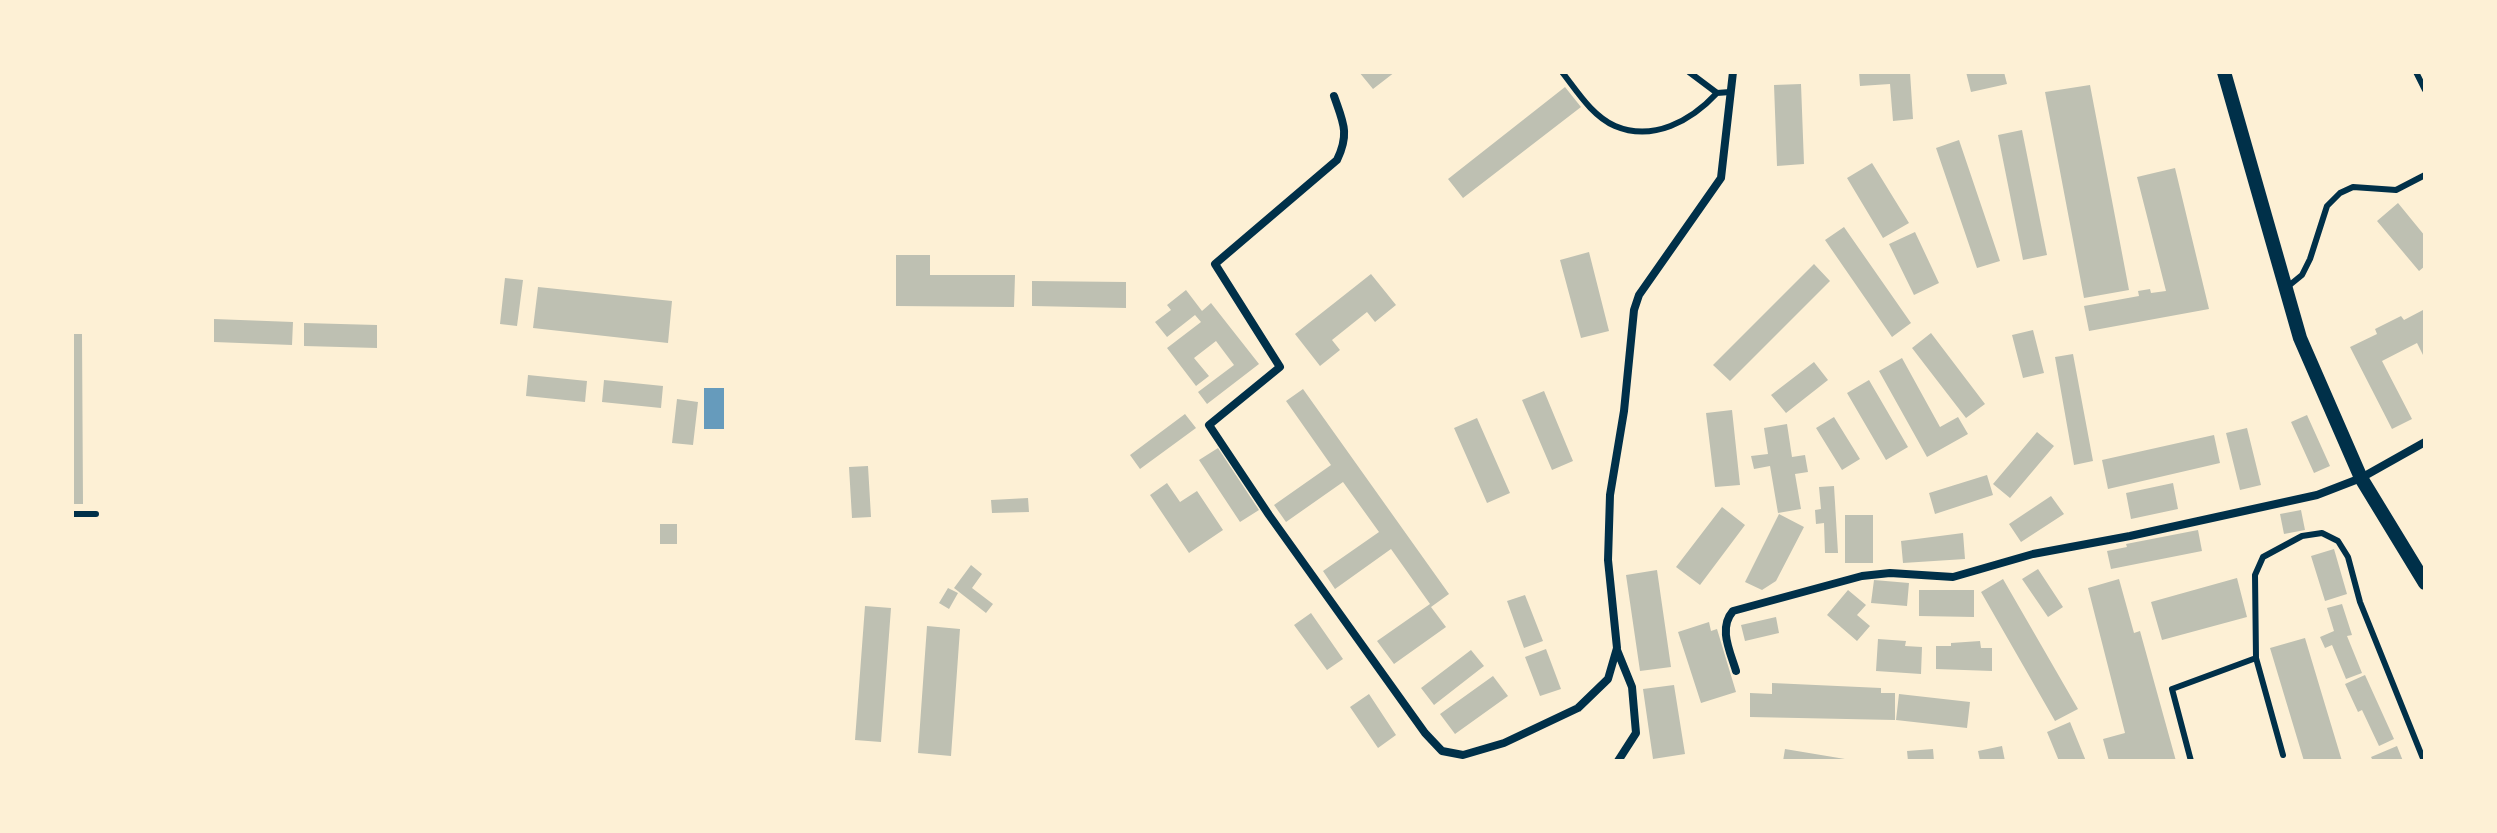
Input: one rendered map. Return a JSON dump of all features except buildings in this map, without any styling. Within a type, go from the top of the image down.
[{"type":"street","points":[[1618,761],[1636,733],[1632,687],[1617,650],[1608,560],[1610,495],[1624,411],[1634,310],[1639,295],[1721,178],[1733,72]]},
{"type":"street","points":[[2224,72],[2300,338],[2361,478],[2425,583]]},
{"type":"street","points":[[1334,96],[1345,127],[1345,144],[1337,160],[1215,264],[1280,367],[1209,425],[1269,515],[1425,733],[1442,751],[1463,755],[1504,743],[1578,708],[1608,679],[1617,650]]},
{"type":"street","points":[[1736,671],[1725,638],[1727,618],[1733,611],[1862,576],[1890,573],[1953,577],[2033,554],[2317,495],[2361,478],[2425,442]]},
{"type":"lane","points":[[1562,72],[1588,105],[1615,126],[1643,132],[1670,128],[1704,107],[1717,93]]},
{"type":"lane","points":[[1689,72],[1717,93],[1730,92]]},
{"type":"lane","points":[[2416,72],[2425,90]]},
{"type":"lane","points":[[2286,288],[2302,275],[2327,206],[2340,193],[2353,187],[2396,190],[2425,175]]},
{"type":"lane","points":[[72,514],[96,514]]},
{"type":"lane","points":[[2283,755],[2256,658],[2255,575],[2263,557],[2302,536],[2322,533],[2338,541],[2348,557],[2360,602],[2424,761]]},
{"type":"lane","points":[[2191,761],[2172,689],[2256,658]]},
{"type":"water","points":[[704,388],[724,388],[724,429],[704,429]]}]
